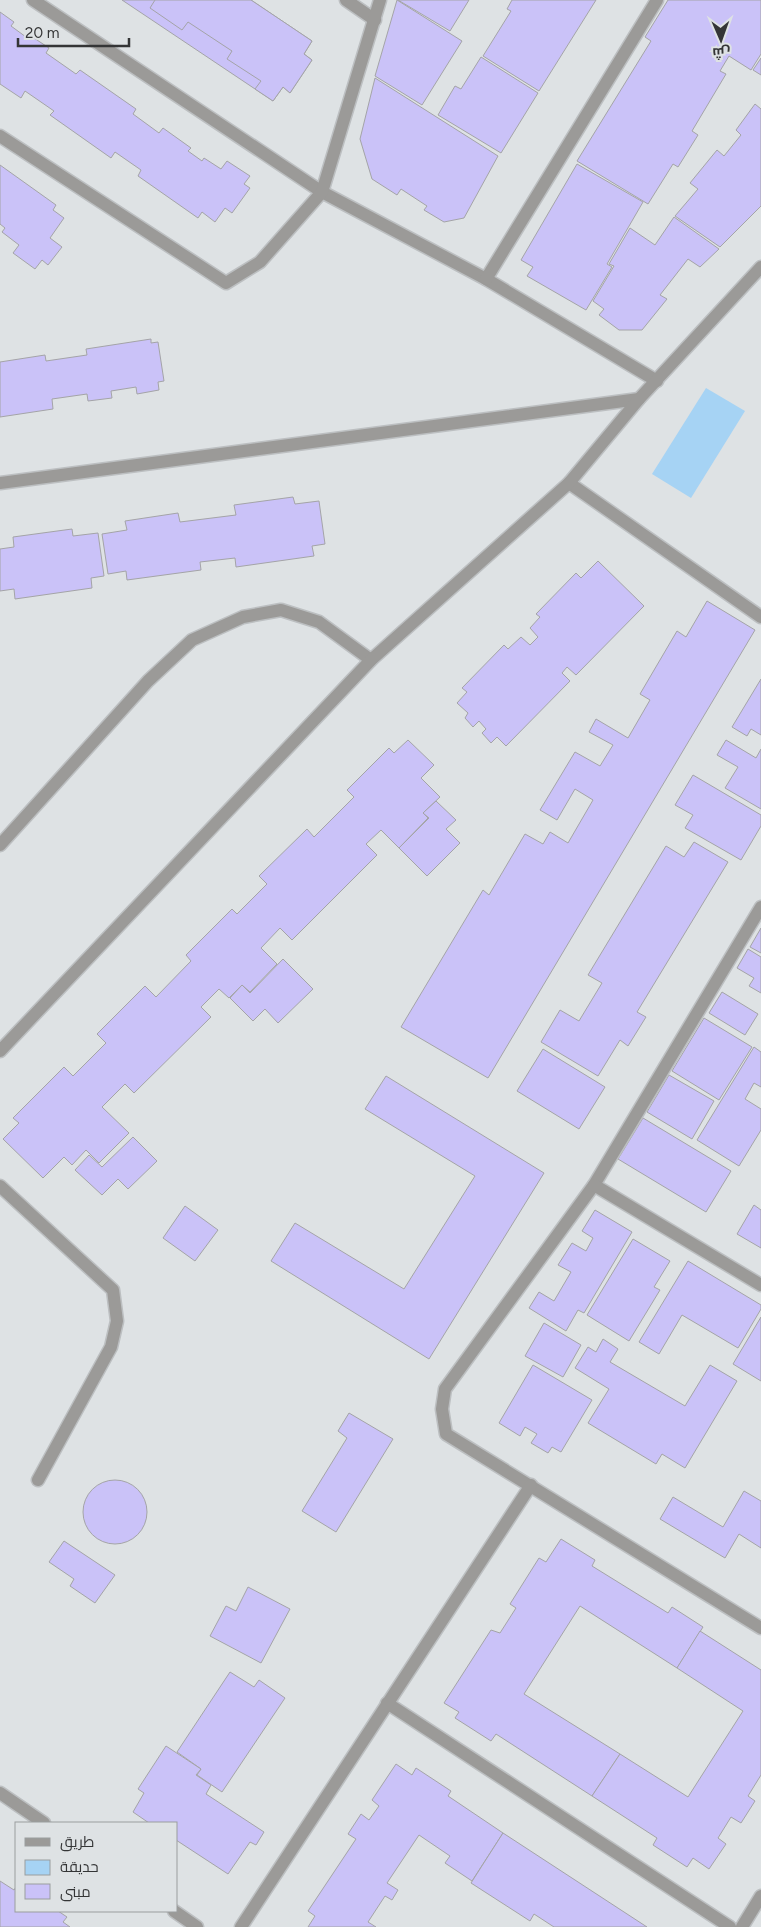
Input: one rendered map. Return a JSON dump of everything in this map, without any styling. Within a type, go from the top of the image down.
[{"type":"street","points":[[33,0],[322,192],[486,279],[657,381]]},
{"type":"street","points":[[346,0],[374,20]]},
{"type":"street","points":[[0,136],[226,283],[260,262],[322,192],[380,0]]},
{"type":"street","points":[[486,279],[657,0]]},
{"type":"street","points":[[0,1051],[371,660],[569,483],[639,399],[761,267]]},
{"type":"street","points":[[0,483],[639,399]]},
{"type":"street","points":[[569,483],[761,617]]},
{"type":"street","points":[[0,845],[148,681],[192,640],[243,617],[281,610],[319,622],[371,660]]},
{"type":"street","points":[[761,907],[594,1186],[445,1389],[442,1409],[446,1434],[761,1628]]},
{"type":"street","points":[[0,1186],[113,1290],[117,1321],[111,1346],[38,1480]]},
{"type":"street","points":[[594,1186],[761,1285]]},
{"type":"street","points":[[241,1927],[531,1485]]},
{"type":"street","points":[[387,1703],[730,1927]]},
{"type":"street","points":[[0,1793],[43,1822]]},
{"type":"street","points":[[742,1927],[761,1896]]},
{"type":"street","points":[[176,1912],[198,1927]]},
{"type":"green space","points":[[706,388],[745,411],[691,498],[652,474]]},
{"type":"building","points":[[122,0],[251,0],[312,41],[304,54],[312,60],[290,93],[283,87],[273,101]]},
{"type":"building","points":[[155,0],[251,0],[312,41],[304,54],[312,60],[290,93],[283,87],[273,101],[255,89],[261,81],[227,59],[232,51],[188,22],[182,30],[150,8]]},
{"type":"building","points":[[397,0],[462,41],[422,105],[375,76]]},
{"type":"building","points":[[398,0],[469,0],[450,31]]},
{"type":"building","points":[[512,0],[596,0],[539,91],[483,56],[511,11],[507,9]]},
{"type":"building","points":[[668,0],[761,0],[761,54],[751,70],[729,56],[720,71],[726,74],[692,131],[698,135],[678,167],[673,164],[648,204],[577,161],[651,41],[645,37]]},
{"type":"building","points":[[0,12],[14,22],[11,26],[26,37],[28,34],[49,48],[46,53],[76,74],[80,70],[136,109],[133,114],[159,133],[163,128],[191,148],[188,151],[202,161],[204,158],[221,169],[227,161],[250,176],[244,184],[250,188],[232,213],[225,208],[215,222],[202,212],[198,218],[138,176],[141,170],[115,152],[111,158],[50,115],[54,111],[25,91],[21,98],[0,84]]},
{"type":"building","points":[[481,57],[538,93],[501,153],[438,115],[455,86],[461,89]]},
{"type":"building","points":[[761,58],[761,75],[753,70]]},
{"type":"building","points":[[375,78],[498,156],[464,218],[444,222],[424,210],[427,206],[401,189],[397,195],[372,179],[360,139]]},
{"type":"building","points":[[755,104],[761,109],[761,206],[720,247],[675,216],[698,189],[690,183],[717,150],[724,156],[741,135],[736,130]]},
{"type":"building","points":[[577,164],[643,202],[607,264],[612,267],[586,310],[527,276],[533,267],[521,260]]},
{"type":"building","points":[[0,165],[56,205],[53,210],[64,218],[50,238],[62,247],[48,265],[42,260],[35,269],[13,253],[19,245],[2,232],[5,228],[0,224]]},
{"type":"building","points":[[674,217],[719,249],[700,267],[688,259],[660,295],[667,299],[642,330],[619,330],[599,315],[604,309],[593,301],[614,266],[609,264],[630,228],[655,245]]},
{"type":"building","points":[[151,339],[151,343],[158,342],[164,381],[158,382],[159,390],[137,394],[136,387],[111,391],[112,398],[88,401],[87,394],[52,399],[53,409],[0,417],[0,362],[45,355],[46,361],[87,355],[86,349]]},
{"type":"building","points":[[293,497],[295,504],[319,501],[325,544],[312,546],[314,556],[236,567],[235,558],[200,562],[201,570],[127,580],[126,571],[108,574],[102,534],[127,530],[125,521],[178,513],[180,522],[236,515],[234,505]]},
{"type":"building","points":[[72,529],[73,536],[98,533],[104,576],[91,578],[92,588],[15,599],[14,589],[0,591],[0,549],[14,547],[13,537]]},
{"type":"building","points":[[598,561],[644,606],[576,675],[567,667],[562,673],[570,681],[506,746],[497,737],[491,743],[482,733],[486,729],[479,721],[473,727],[465,718],[468,713],[457,703],[467,692],[462,688],[504,645],[508,649],[521,637],[530,645],[538,637],[530,628],[540,617],[536,614],[576,573],[581,578]]},
{"type":"building","points":[[707,601],[755,630],[488,1078],[401,1027],[483,890],[489,895],[525,834],[543,844],[550,832],[568,843],[593,800],[575,789],[557,820],[540,810],[575,752],[600,766],[613,745],[589,732],[596,719],[628,738],[650,700],[640,694],[677,631],[686,637]]},
{"type":"building","points":[[761,679],[761,735],[751,729],[747,736],[732,727]]},
{"type":"building","points":[[408,740],[434,765],[421,778],[440,797],[423,813],[428,818],[399,848],[381,830],[366,844],[377,855],[292,940],[280,928],[261,948],[277,964],[250,992],[242,985],[229,998],[219,989],[201,1007],[211,1017],[134,1093],[125,1084],[102,1107],[129,1133],[99,1163],[86,1150],[72,1165],[64,1157],[43,1178],[3,1139],[19,1123],[13,1118],[64,1067],[73,1076],[106,1043],[97,1034],[145,986],[156,997],[191,961],[186,955],[232,909],[237,914],[267,884],[259,876],[307,829],[314,837],[354,797],[347,790],[389,748],[394,753]]},
{"type":"building","points":[[726,740],[756,758],[761,749],[761,809],[725,788],[738,767],[717,755]]},
{"type":"building","points":[[693,775],[761,815],[761,826],[741,860],[685,828],[693,815],[675,805]]},
{"type":"building","points":[[436,801],[456,820],[446,829],[460,843],[427,876],[399,848],[429,818],[423,813]]},
{"type":"building","points":[[694,842],[728,862],[637,1012],[646,1017],[628,1046],[620,1040],[598,1076],[541,1042],[560,1010],[579,1021],[602,983],[588,975],[666,846],[684,857]]},
{"type":"building","points":[[761,928],[761,953],[750,947]]},
{"type":"building","points":[[748,949],[761,957],[761,993],[749,986],[754,978],[737,968]]},
{"type":"building","points":[[283,959],[313,989],[278,1023],[265,1009],[253,1021],[230,998],[242,985],[250,993]]},
{"type":"building","points":[[722,992],[758,1014],[745,1035],[709,1013]]},
{"type":"building","points":[[704,1018],[752,1047],[719,1100],[672,1071]]},
{"type":"building","points":[[754,1047],[761,1052],[761,1087],[754,1083],[745,1099],[761,1109],[761,1130],[739,1166],[697,1140]]},
{"type":"building","points":[[543,1049],[605,1087],[579,1129],[517,1091]]},
{"type":"building","points":[[669,1075],[714,1101],[692,1139],[647,1112]]},
{"type":"building","points":[[386,1076],[544,1173],[429,1359],[271,1261],[295,1223],[404,1289],[475,1176],[365,1109]]},
{"type":"building","points":[[643,1118],[731,1171],[706,1212],[618,1159]]},
{"type":"building","points":[[133,1137],[157,1161],[128,1189],[118,1179],[102,1195],[75,1170],[89,1155],[102,1167]]},
{"type":"building","points":[[754,1205],[761,1210],[761,1248],[737,1234]]},
{"type":"building","points":[[185,1206],[218,1230],[195,1261],[163,1238]]},
{"type":"building","points":[[595,1210],[632,1232],[584,1313],[578,1310],[566,1331],[529,1308],[539,1292],[554,1301],[571,1272],[558,1265],[572,1243],[586,1251],[593,1238],[582,1231]]},
{"type":"building","points":[[633,1239],[670,1261],[654,1287],[660,1290],[629,1341],[587,1315]]},
{"type":"building","points":[[688,1261],[761,1305],[761,1309],[738,1348],[682,1315],[659,1354],[639,1342]]},
{"type":"building","points":[[761,1317],[761,1381],[733,1364]]},
{"type":"building","points":[[544,1323],[581,1345],[563,1377],[525,1356]]},
{"type":"building","points":[[603,1339],[618,1349],[610,1362],[685,1406],[710,1365],[737,1381],[685,1468],[662,1454],[656,1464],[588,1423],[609,1389],[575,1368],[588,1347],[596,1352]]},
{"type":"building","points":[[533,1365],[592,1400],[561,1452],[552,1447],[548,1453],[531,1443],[537,1434],[525,1427],[520,1436],[499,1423]]},
{"type":"building","points":[[349,1413],[393,1439],[336,1532],[302,1511],[347,1438],[338,1431]]},
{"type":"building","points":[[109,1480],[121,1480],[138,1489],[145,1500],[147,1512],[145,1524],[138,1535],[121,1544],[109,1544],[97,1539],[88,1530],[83,1518],[83,1506],[88,1494],[97,1485]]},
{"type":"building","points":[[744,1491],[761,1501],[761,1548],[739,1534],[725,1558],[660,1519],[673,1497],[723,1527]]},
{"type":"building","points":[[561,1539],[595,1560],[592,1566],[668,1613],[672,1607],[703,1627],[677,1668],[580,1606],[524,1694],[620,1754],[592,1796],[496,1734],[491,1741],[455,1718],[459,1712],[444,1703],[491,1630],[500,1633],[516,1608],[510,1604],[539,1558],[546,1562]]},
{"type":"building","points":[[64,1541],[115,1575],[95,1603],[70,1586],[74,1579],[49,1562]]},
{"type":"building","points":[[248,1587],[290,1609],[261,1663],[210,1636],[226,1606],[236,1611]]},
{"type":"building","points":[[700,1631],[761,1670],[761,1775],[748,1796],[755,1801],[741,1823],[731,1817],[718,1838],[726,1844],[709,1869],[693,1858],[687,1867],[653,1845],[657,1838],[592,1796],[620,1754],[688,1797],[743,1711],[677,1668]]},
{"type":"building","points":[[230,1672],[254,1687],[259,1680],[285,1698],[222,1792],[197,1775],[201,1769],[177,1752]]},
{"type":"building","points":[[166,1746],[201,1769],[196,1775],[211,1785],[206,1794],[264,1832],[256,1845],[250,1842],[228,1874],[178,1841],[178,1822],[148,1822],[133,1812],[144,1793],[138,1789]]},
{"type":"building","points":[[396,1764],[412,1775],[416,1768],[451,1791],[448,1796],[503,1833],[472,1881],[445,1863],[450,1856],[419,1835],[387,1883],[398,1890],[392,1900],[385,1896],[368,1922],[376,1927],[308,1927],[315,1916],[308,1911],[356,1839],[348,1834],[361,1814],[369,1820],[379,1806],[372,1800]]},
{"type":"building","points":[[503,1833],[647,1927],[554,1927],[534,1914],[530,1921],[471,1883]]},
{"type":"building","points":[[0,1881],[14,1890],[15,1888],[15,1912],[60,1912],[67,1917],[63,1922],[70,1927],[0,1927]]}]
